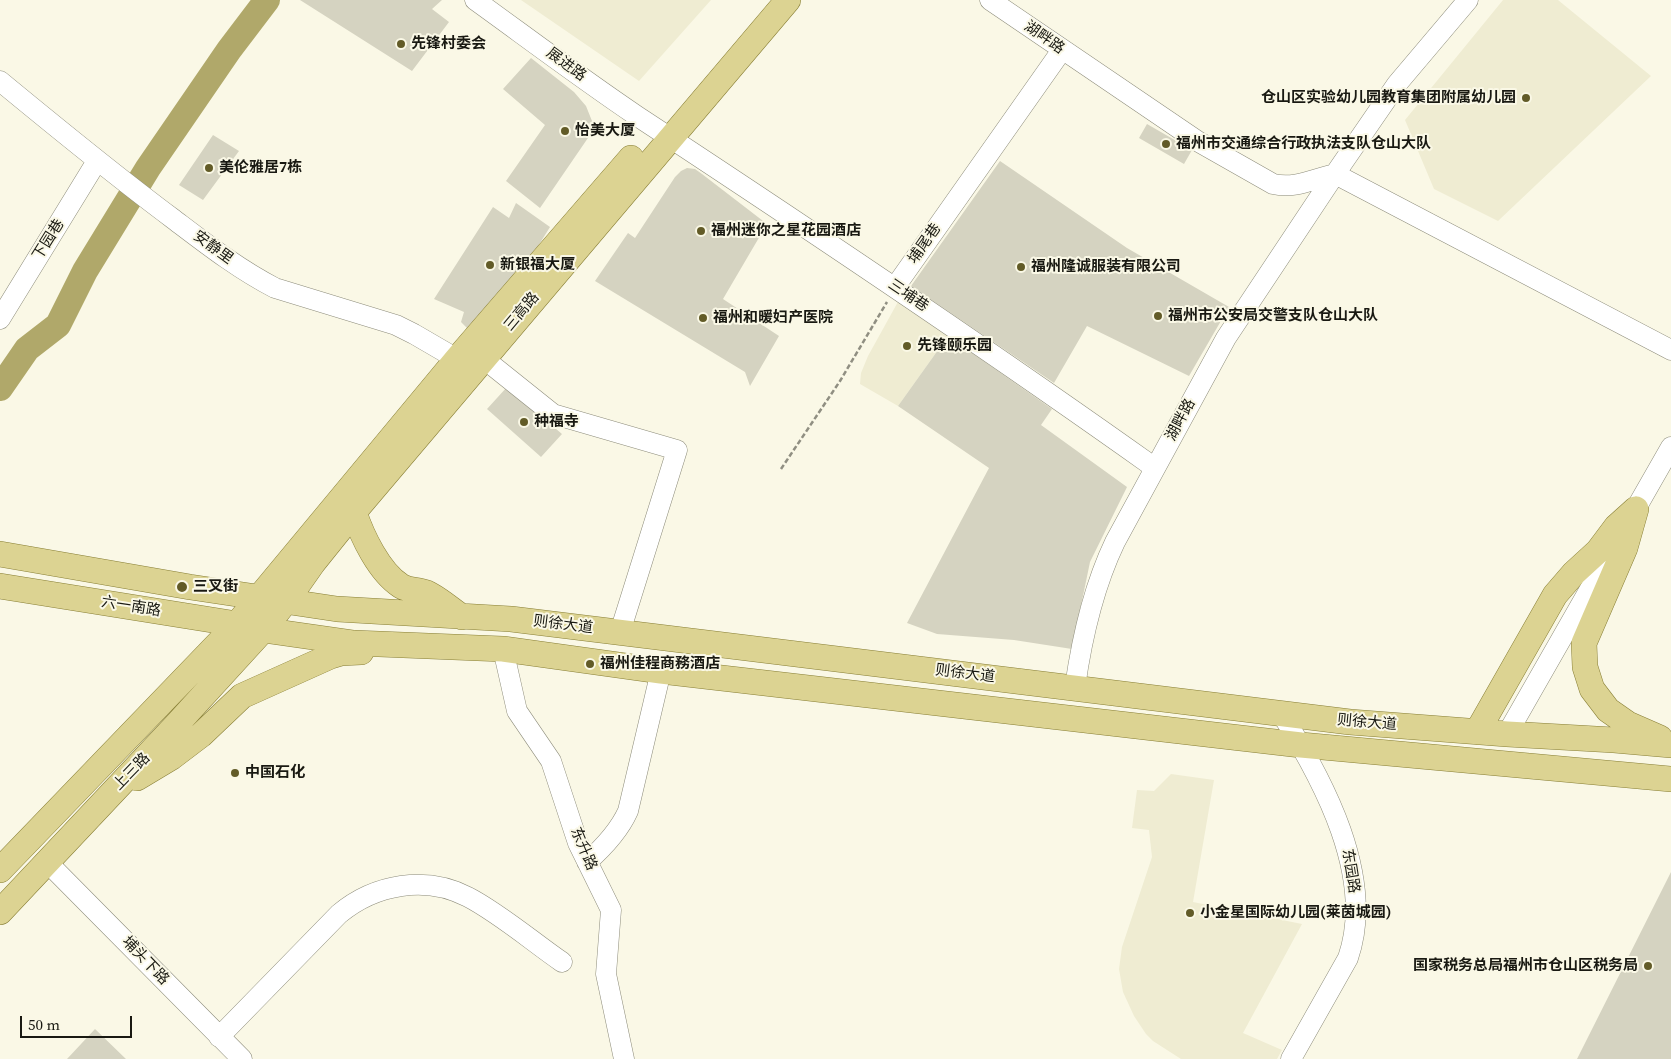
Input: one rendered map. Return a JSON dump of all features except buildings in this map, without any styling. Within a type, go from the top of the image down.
[{"type":"main road","name":"三高路","points":[[263,630],[354,512],[482,358],[664,133],[766,0]]},
{"type":"main road","name":"三高路","points":[[260,596],[457,360],[788,0]]},
{"type":"main road","points":[[1478,732],[1555,595],[1574,573],[1598,551],[1616,527],[1636,508]]},
{"type":"main road","points":[[1636,508],[1625,548],[1584,643],[1586,667],[1592,689],[1608,710],[1628,724],[1671,744]]},
{"type":"main road","points":[[354,512],[367,542],[389,576],[400,586],[427,593],[462,617]]},
{"type":"main road","name":"则徐大道","points":[[0,554],[190,587],[287,600],[337,609],[511,619],[1350,722],[1671,744]]},
{"type":"main road","name":"六一南路","points":[[0,586],[237,624],[263,630]]},
{"type":"main road","name":"上三路","points":[[0,870],[237,624],[260,596]]},
{"type":"main road","name":"则徐大道","points":[[263,630],[354,643],[503,649],[661,671],[1301,745],[1671,779]]},
{"type":"main road","name":"上三路","points":[[0,912],[263,630]]},
{"type":"main road","points":[[111,794],[172,757],[201,735],[234,702],[257,688],[341,653],[446,647]]},
{"type":"street","name":"展进路","points":[[475,0],[664,133]]},
{"type":"street","name":"湖畔路","points":[[990,0],[1199,142],[1273,184],[1285,187],[1298,185],[1334,174]]},
{"type":"street","name":"湖畔路","points":[[1075,687],[1081,648],[1103,566],[1226,338],[1334,174],[1397,84],[1468,0]]},
{"type":"street","name":"埔尾巷","points":[[895,288],[1062,50]]},
{"type":"street","name":"安静里","points":[[0,81],[97,161],[234,264],[267,284],[315,301],[396,325],[457,360]]},
{"type":"street","name":"三埔巷","points":[[664,133],[1034,382],[1156,468]]},
{"type":"street","name":"下园巷","points":[[0,319],[97,161]]},
{"type":"street","points":[[1334,174],[1671,350]]},
{"type":"street","points":[[482,358],[553,414],[677,450],[620,632]]},
{"type":"street","points":[[1507,734],[1671,447]]},
{"type":"street","name":"东升路","points":[[503,649],[517,711],[551,760],[578,843],[612,910],[606,974],[624,1059]]},
{"type":"street","points":[[587,862],[612,837],[625,819],[661,671]]},
{"type":"street","name":"东园路","points":[[1281,713],[1301,745],[1336,818],[1348,852],[1353,880],[1355,909],[1352,945],[1348,958],[1292,1059]]},
{"type":"street","name":"埔头下路","points":[[48,862],[242,1059]]},
{"type":"street","points":[[219,1036],[339,914],[360,898],[386,888],[423,885],[467,897],[562,962]]},
{"type":"path","points":[[781,469],[840,381],[895,288]]},
{"type":"shaded area","points":[[521,0],[711,0],[639,81]]},
{"type":"shaded area","name":"仓山区实验幼儿园教育集团附属幼儿园","points":[[1503,0],[1558,0],[1651,76],[1498,221],[1434,189],[1405,120]]},
{"type":"shaded area","name":"先锋颐乐园","points":[[899,300],[948,336],[898,406],[860,384],[861,373],[868,356]]},
{"type":"shaded area","name":"小金星国际幼儿园(莱茵城园)","points":[[1171,774],[1214,780],[1193,902],[1302,924],[1243,1033],[1282,1050],[1277,1059],[1181,1059],[1153,1041],[1146,1034],[1134,1016],[1123,992],[1119,969],[1122,947],[1152,857],[1149,830],[1132,828],[1137,790],[1154,791]]},
{"type":"waterway","points":[[0,388],[27,349],[58,325],[85,271],[148,168],[229,50],[267,0]]},
{"type":"place","name":"先锋村委会","points":[[401,44]]},
{"type":"place","name":"仓山区实验幼儿园教育集团附属幼儿园","points":[[1526,98]]},
{"type":"place","name":"怡美大厦","points":[[565,131]]},
{"type":"place","name":"福州市交通综合行政执法支队仓山大队","points":[[1166,144]]},
{"type":"place","name":"美伦雅居7栋","points":[[209,168]]},
{"type":"place","name":"福州迷你之星花园酒店","points":[[701,231]]},
{"type":"place","name":"新银福大厦","points":[[490,265]]},
{"type":"place","name":"福州隆诚服装有限公司","points":[[1021,267]]},
{"type":"place","name":"福州市公安局交警支队仓山大队","points":[[1158,316]]},
{"type":"place","name":"福州和暖妇产医院","points":[[703,318]]},
{"type":"place","name":"先锋颐乐园","points":[[907,346]]},
{"type":"place","name":"种福寺","points":[[524,422]]},
{"type":"place","name":"三叉街","points":[[182,587]]},
{"type":"place","name":"福州佳程商務酒店","points":[[590,664]]},
{"type":"place","name":"中国石化","points":[[235,773]]},
{"type":"place","name":"小金星国际幼儿园(莱茵城园)","points":[[1190,913]]},
{"type":"place","name":"国家税务总局福州市仓山区税务局","points":[[1648,966]]}]
